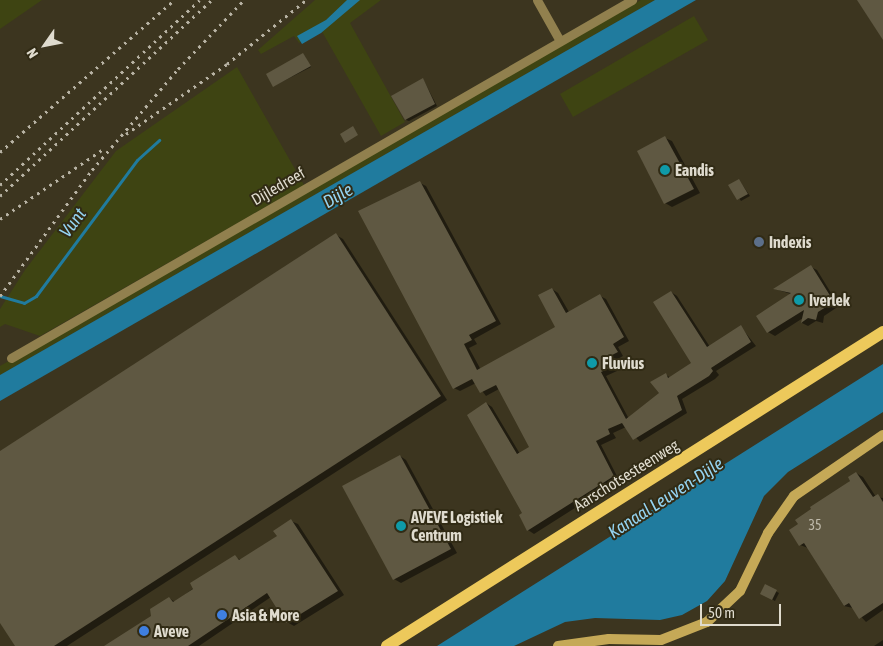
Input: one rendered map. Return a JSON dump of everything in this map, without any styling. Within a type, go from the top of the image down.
[{"type":"main road","name":"Aarschotsesteenweg","points":[[387,646],[883,332]]},
{"type":"street","points":[[536,0],[560,41]]},
{"type":"street","name":"Dijledreef","points":[[11,358],[632,0]]},
{"type":"street","points":[[558,646],[609,639],[661,640],[708,622],[740,591],[768,534],[794,496],[883,435]]},
{"type":"green space","points":[[0,0],[42,0],[0,29]]},
{"type":"green space","points":[[315,0],[381,0],[350,23],[405,122],[381,136],[320,28],[299,43],[294,36],[261,54],[258,50]]},
{"type":"green space","points":[[641,0],[655,0],[0,375],[0,366]]},
{"type":"green space","points":[[694,16],[708,40],[573,117],[560,94]]},
{"type":"green space","points":[[237,67],[304,185],[40,336],[5,324],[0,327],[0,309],[25,270],[116,151]]},
{"type":"water","points":[[347,0],[360,0],[321,33],[302,44],[297,36],[326,20]]},
{"type":"water","name":"Dijle","points":[[655,0],[696,0],[0,401],[0,375]]},
{"type":"water","points":[[883,364],[883,412],[788,472],[764,496],[725,581],[707,601],[682,615],[660,620],[595,618],[565,622],[514,646],[437,646]]},
{"type":"building","points":[[857,0],[883,0],[883,40]]},
{"type":"building","points":[[303,53],[311,66],[273,87],[266,74]]},
{"type":"building","points":[[423,78],[435,104],[405,120],[391,96]]},
{"type":"building","points":[[353,126],[358,135],[345,143],[340,134]]},
{"type":"building","name":"Eandis","points":[[665,136],[694,189],[664,204],[637,151]]},
{"type":"building","points":[[739,179],[748,194],[737,200],[728,185]]},
{"type":"building","points":[[420,181],[496,321],[469,335],[472,340],[464,344],[477,370],[555,327],[538,295],[552,288],[566,313],[600,294],[624,337],[613,344],[618,352],[606,358],[612,367],[601,372],[626,419],[659,393],[650,382],[666,373],[668,378],[691,363],[653,302],[671,291],[707,347],[741,325],[751,342],[711,368],[713,371],[709,376],[677,396],[682,410],[633,440],[622,423],[608,429],[610,434],[596,441],[614,476],[527,531],[519,515],[522,513],[467,415],[486,402],[517,454],[529,447],[496,385],[480,393],[472,379],[453,389],[358,211]]},
{"type":"building","points":[[336,233],[441,396],[54,646],[15,646],[0,623],[0,451]]},
{"type":"building","name":"Iverlek","points":[[811,265],[834,302],[818,312],[816,320],[808,318],[801,323],[804,310],[767,333],[756,316],[791,293],[773,289]]},
{"type":"building","name":"AVEVE Logistiek Centrum","points":[[400,455],[451,549],[393,580],[342,486]]},
{"type":"building","points":[[856,472],[873,497],[878,494],[883,502],[883,603],[859,619],[849,603],[844,606],[804,543],[799,546],[789,530],[798,524],[795,520],[811,509],[810,507],[850,481],[848,477]]},
{"type":"building","points":[[291,519],[338,591],[286,623],[267,593],[188,646],[104,646],[151,616],[150,609],[169,597],[173,602],[193,589],[190,583],[235,555],[239,560],[277,536],[273,531]]},
{"type":"building","points":[[765,584],[777,590],[772,600],[760,594]]},
{"type":"waterway","name":"Vunt","points":[[0,296],[24,303],[36,296],[137,160],[159,140]]},
{"type":"railway","points":[[0,152],[174,0]]},
{"type":"railway","points":[[0,185],[200,0]]},
{"type":"railway","points":[[0,196],[212,0]]},
{"type":"railway","points":[[0,296],[92,170],[178,69],[244,0]]},
{"type":"railway","points":[[126,134],[227,64],[306,0]]},
{"type":"railway","points":[[0,219],[105,148]]},
{"type":"place","name":"Eandis","points":[[665,170]]},
{"type":"place","name":"Indexis","points":[[759,242]]},
{"type":"place","name":"Iverlek","points":[[799,300]]},
{"type":"place","name":"Fluvius","points":[[592,363]]},
{"type":"place","name":"AVEVE Logistiek Centrum","points":[[401,526]]},
{"type":"place","name":"Asia & More","points":[[222,615]]},
{"type":"place","name":"Aveve","points":[[144,631]]},
{"type":"water label","name":"Kanaal Leuven-Dijle","points":[[666,498]]}]
